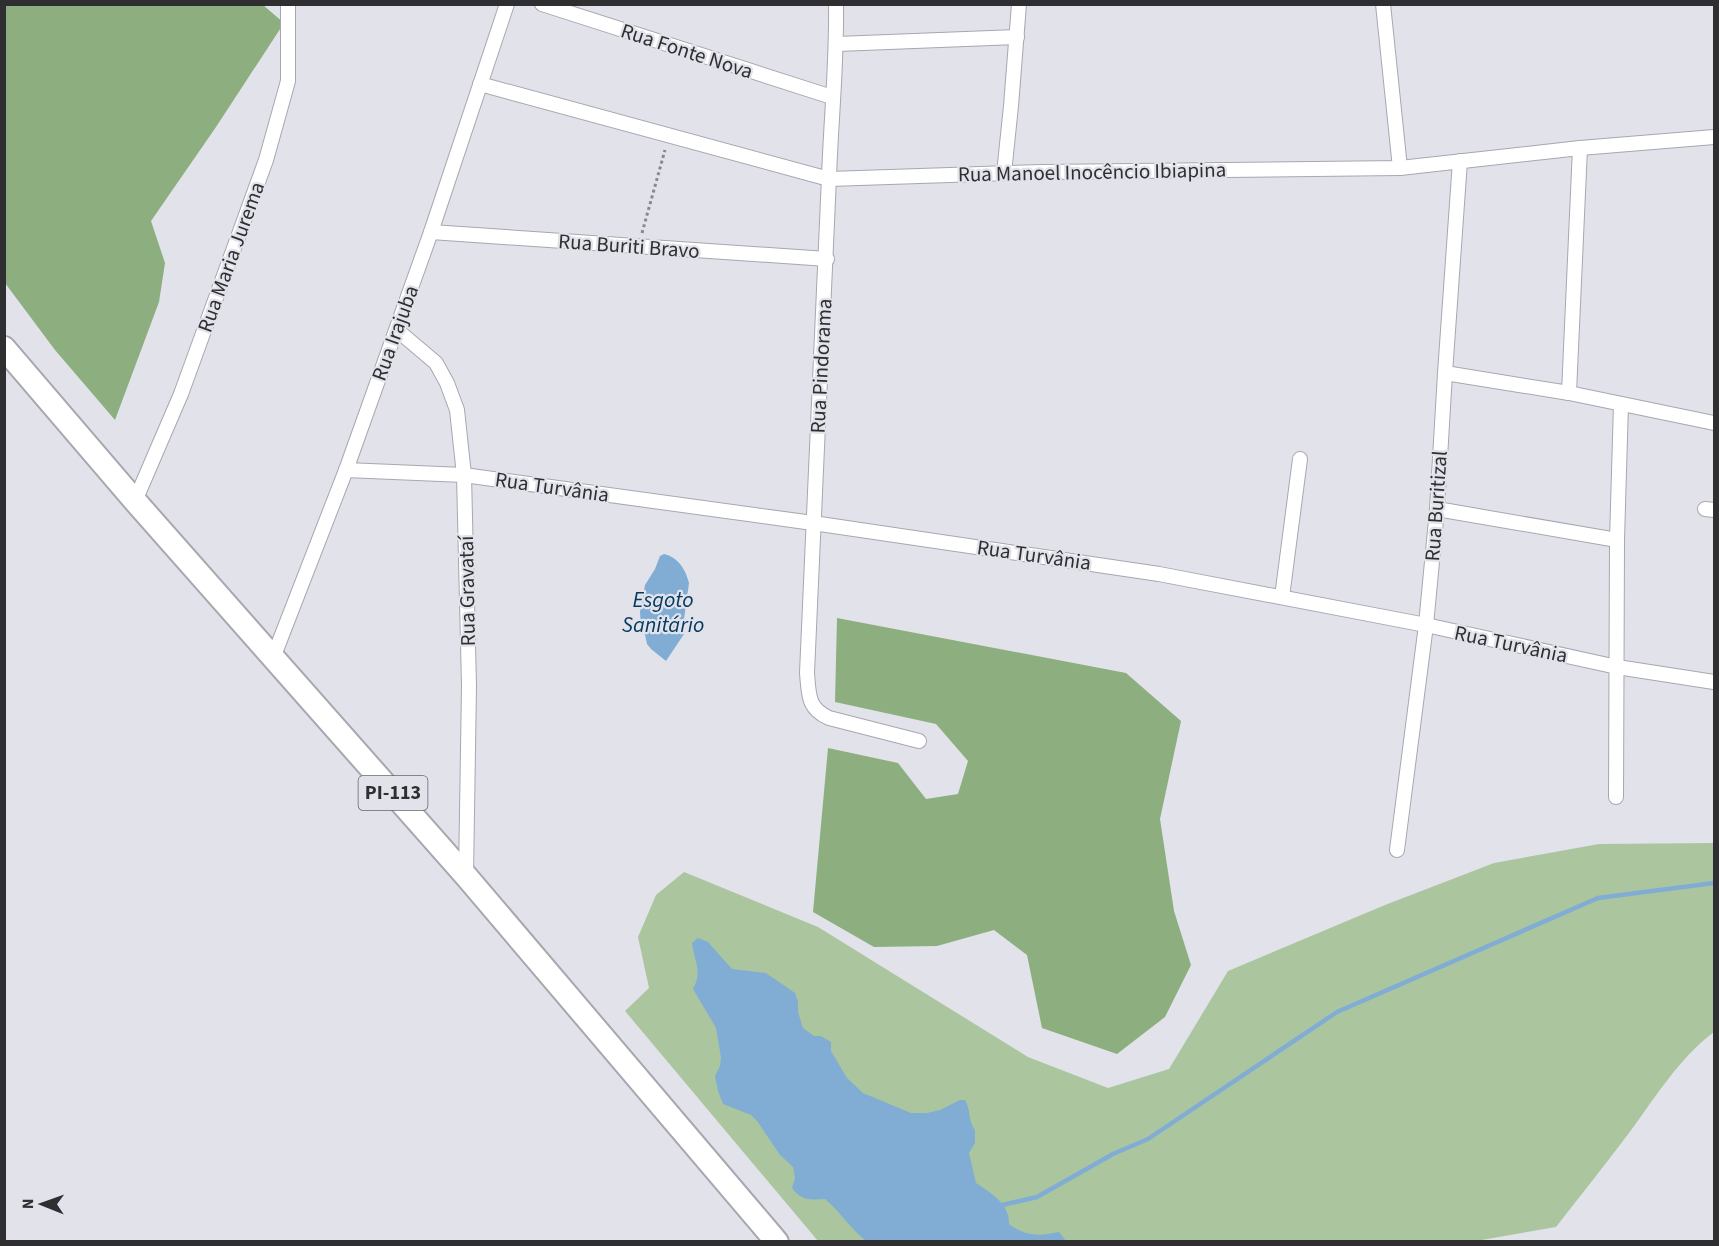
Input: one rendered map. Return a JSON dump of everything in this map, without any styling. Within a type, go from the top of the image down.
[{"type":"main road","name":"PI-113","points":[[4,348],[135,501],[466,876],[777,1242]]},
{"type":"street","name":"Rua Maria Jurema","points":[[135,501],[182,394],[266,160],[288,81],[288,4]]},
{"type":"street","name":"Rua Irajuba","points":[[273,658],[346,470],[397,330],[507,4]]},
{"type":"street","name":"Rua Fonte Nova","points":[[542,4],[832,97]]},
{"type":"street","name":"Rua Pindorama","points":[[836,4],[837,44],[832,97],[827,259],[807,673],[809,696],[813,708],[829,718],[919,741]]},
{"type":"street","points":[[1004,173],[1019,4]]},
{"type":"street","points":[[1383,4],[1400,168]]},
{"type":"street","points":[[837,44],[1017,37]]},
{"type":"street","name":"Rua Manoel Inocêncio Ibiapina","points":[[480,84],[829,179],[1004,173],[1400,168],[1580,148],[1714,137]]},
{"type":"street","points":[[1569,393],[1580,148]]},
{"type":"street","name":"Rua Buritizal","points":[[1397,850],[1426,625],[1437,509],[1460,161]]},
{"type":"street","name":"Rua Buriti Bravo","points":[[431,232],[827,259]]},
{"type":"street","name":"Rua Gravataí","points":[[397,330],[436,363],[447,383],[457,410],[464,476],[469,686],[466,876]]},
{"type":"street","points":[[1445,373],[1569,393],[1714,423]]},
{"type":"street","points":[[1616,797],[1617,540],[1621,404]]},
{"type":"street","points":[[1282,597],[1300,459]]},
{"type":"street","name":"Rua Turvânia","points":[[346,470],[464,476],[813,523],[1159,574],[1426,625],[1617,667],[1714,682]]},
{"type":"street","points":[[1437,509],[1617,540]]},
{"type":"path","points":[[638,246],[669,135]]},
{"type":"green space","points":[[5,5],[263,5],[284,23],[151,221],[165,263],[159,302],[115,420],[55,350],[5,283]]},
{"type":"green space","points":[[837,618],[1126,673],[1181,721],[1160,819],[1174,911],[1191,965],[1165,1017],[1117,1054],[1042,1028],[1027,955],[994,930],[937,946],[874,947],[813,912],[828,748],[898,763],[926,799],[958,794],[968,761],[936,724],[835,702]]},
{"type":"green space","points":[[1714,843],[1714,1032],[1701,1042],[1679,1066],[1556,1227],[1476,1241],[818,1241],[625,1011],[649,988],[638,937],[656,895],[684,872],[818,927],[1028,1057],[1108,1088],[1169,1069],[1228,971],[1385,905],[1494,863],[1599,844]]},
{"type":"water","name":"Esgoto Sanitário","points":[[664,554],[681,565],[689,583],[684,634],[666,661],[647,644],[641,627],[640,612],[645,585],[660,556]]},
{"type":"water","points":[[698,938],[708,942],[732,969],[766,973],[795,993],[803,1028],[814,1036],[821,1036],[831,1042],[831,1051],[847,1078],[863,1093],[911,1113],[940,1110],[960,1100],[965,1100],[975,1130],[975,1143],[969,1153],[976,1183],[1003,1205],[1009,1224],[1015,1228],[1033,1234],[1059,1232],[1066,1241],[866,1241],[825,1199],[811,1199],[799,1195],[792,1188],[795,1178],[793,1167],[780,1155],[757,1121],[751,1115],[723,1104],[715,1076],[721,1057],[716,1028],[693,989],[698,971],[692,943]]},
{"type":"waterway","points":[[998,1206],[1037,1197],[1113,1154],[1148,1139],[1337,1012],[1598,898],[1714,883]]}]
